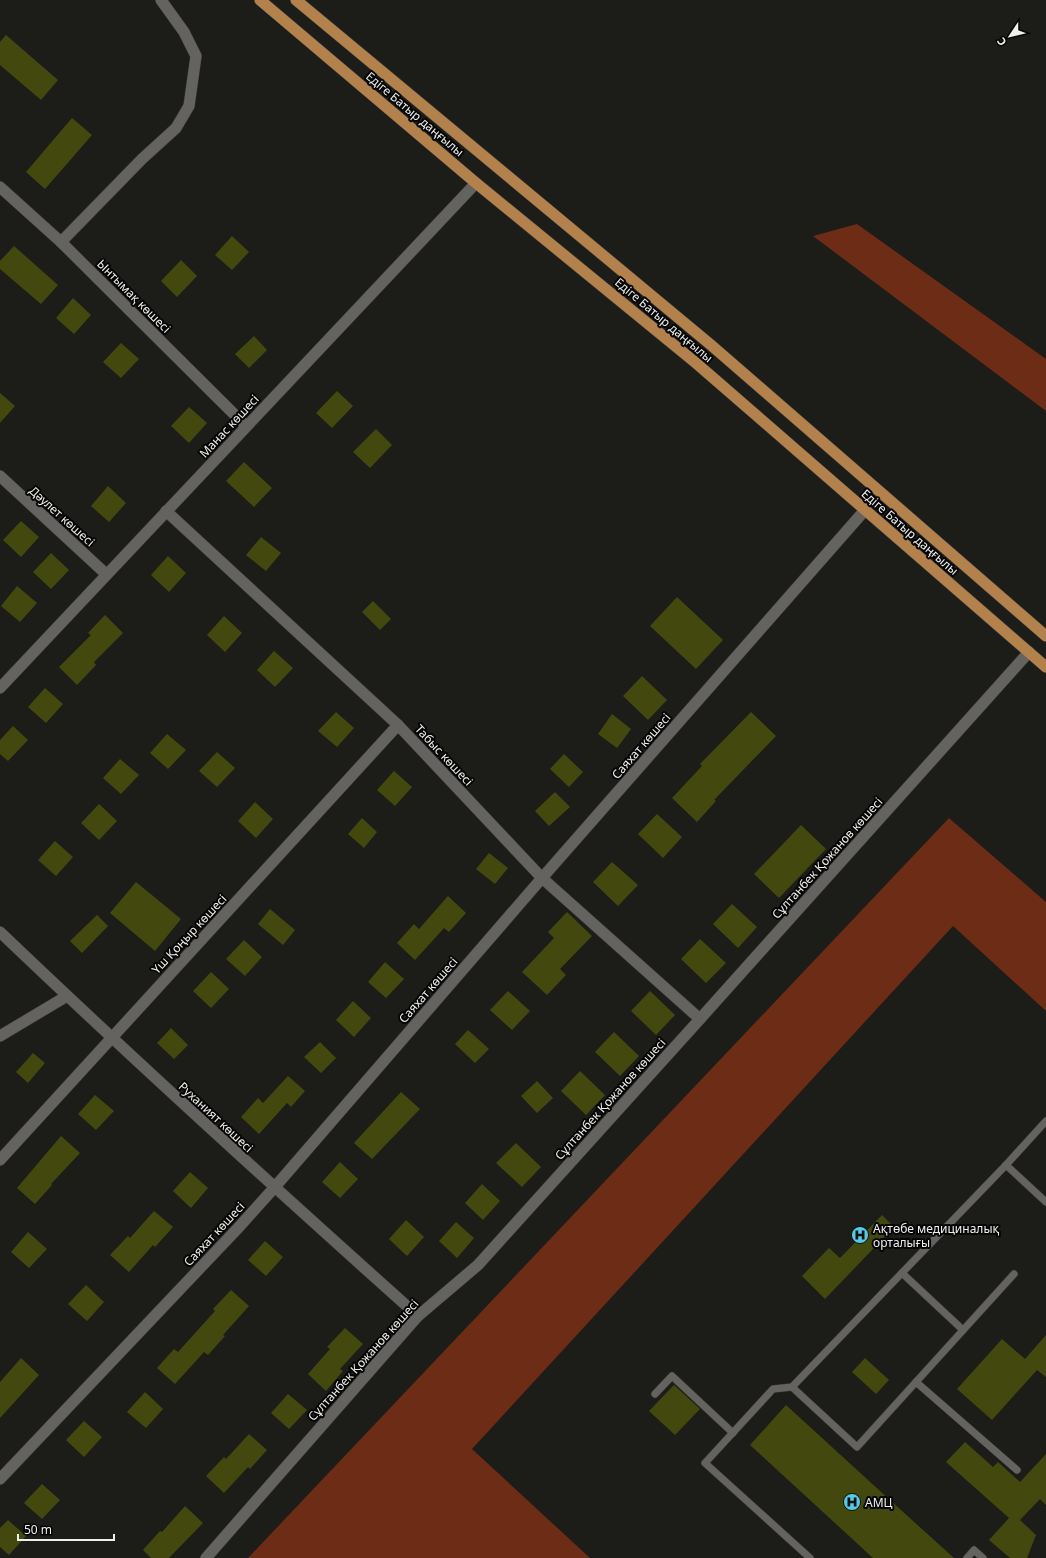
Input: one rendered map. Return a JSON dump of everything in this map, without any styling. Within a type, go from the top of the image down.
[{"type":"main road","name":"Едіге Батыр даңғылы","points":[[260,0],[476,183],[696,363],[1046,667]]},
{"type":"main road","name":"Едіге Батыр даңғылы","points":[[296,0],[711,345],[1046,636]]},
{"type":"street","points":[[61,242],[142,159],[176,128],[189,106],[196,56],[184,32],[161,0]]},
{"type":"street","name":"Манас көшесі","points":[[0,688],[476,183]]},
{"type":"street","name":"Ынтымақ көшесі","points":[[0,187],[61,242],[246,426]]},
{"type":"street","name":"Дәулет көшесі","points":[[0,476],[106,574]]},
{"type":"street","name":"Саяхат көшесі","points":[[0,1479],[239,1227],[274,1188],[542,878],[865,510]]},
{"type":"street","name":"Табыс көшесі","points":[[166,511],[398,725],[542,878],[700,1019]]},
{"type":"street","name":"Сұлтанбек Қожанов көшесі","points":[[206,1558],[418,1316],[478,1264],[700,1019],[1028,652]]},
{"type":"street","name":"Үш Қоңыр көшесі","points":[[0,1160],[398,725]]},
{"type":"street","name":"Руханият көшесі","points":[[0,932],[111,1038],[274,1188],[418,1316]]},
{"type":"street","points":[[0,1036],[67,996]]},
{"type":"lane","points":[[810,1558],[705,1463],[773,1389],[792,1387],[1006,1164],[1046,1120]]},
{"type":"lane","points":[[1006,1164],[1046,1202]]},
{"type":"lane","points":[[902,1273],[964,1330]]},
{"type":"lane","points":[[792,1387],[857,1447],[1014,1274]]},
{"type":"lane","points":[[655,1394],[672,1376],[733,1433]]},
{"type":"lane","points":[[916,1382],[1017,1470]]},
{"type":"lane","points":[[967,1558],[974,1550],[983,1558]]},
{"type":"shaded area","points":[[857,224],[1046,359],[1046,411],[813,236]]},
{"type":"shaded area","points":[[949,818],[1046,902],[1046,1011],[953,926],[472,1449],[590,1558],[248,1558]]},
{"type":"building","points":[[6,35],[58,80],[41,100],[0,65],[0,42]]},
{"type":"building","points":[[72,118],[92,135],[45,189],[26,172]]},
{"type":"building","points":[[232,236],[249,252],[232,270],[215,255]]},
{"type":"building","points":[[14,246],[58,285],[41,304],[0,269],[0,261]]},
{"type":"building","points":[[181,260],[197,276],[177,297],[161,281]]},
{"type":"building","points":[[73,298],[91,315],[74,334],[56,318]]},
{"type":"building","points":[[254,336],[267,350],[249,368],[235,354]]},
{"type":"building","points":[[121,343],[139,359],[121,378],[103,362]]},
{"type":"building","points":[[337,391],[353,406],[332,428],[316,413]]},
{"type":"building","points":[[0,393],[15,406],[0,423]]},
{"type":"building","points":[[189,407],[207,423],[189,443],[171,426]]},
{"type":"building","points":[[376,429],[392,445],[370,468],[353,452]]},
{"type":"building","points":[[244,462],[272,488],[254,507],[226,481]]},
{"type":"building","points":[[108,486],[126,503],[109,522],[91,506]]},
{"type":"building","points":[[21,521],[39,537],[21,557],[3,540]]},
{"type":"building","points":[[261,537],[281,553],[266,571],[246,555]]},
{"type":"building","points":[[51,553],[69,570],[51,589],[33,572]]},
{"type":"building","points":[[168,556],[186,573],[169,592],[151,575]]},
{"type":"building","points":[[17,586],[37,603],[20,622],[1,606]]},
{"type":"building","points":[[677,597],[723,640],[696,669],[650,626]]},
{"type":"building","points":[[373,601],[391,619],[380,630],[362,612]]},
{"type":"building","points":[[105,615],[123,633],[94,662],[96,665],[77,685],[59,667],[91,635],[88,633]]},
{"type":"building","points":[[224,616],[242,633],[225,652],[207,635]]},
{"type":"building","points":[[274,651],[293,668],[275,687],[257,670]]},
{"type":"building","points":[[642,676],[667,700],[648,720],[623,696]]},
{"type":"building","points":[[45,688],[63,704],[46,723],[28,707]]},
{"type":"building","points":[[336,712],[354,728],[337,747],[318,731]]},
{"type":"building","points":[[751,712],[776,736],[714,800],[716,801],[697,822],[672,798],[702,766],[700,764]]},
{"type":"building","points":[[612,714],[631,729],[617,748],[598,734]]},
{"type":"building","points":[[13,726],[28,740],[8,761],[0,754],[0,740]]},
{"type":"building","points":[[167,734],[186,750],[168,769],[150,753]]},
{"type":"building","points":[[217,752],[235,768],[217,787],[199,771]]},
{"type":"building","points":[[564,754],[583,772],[569,787],[550,769]]},
{"type":"building","points":[[120,759],[139,775],[121,794],[103,778]]},
{"type":"building","points":[[394,771],[412,787],[395,806],[377,790]]},
{"type":"building","points":[[555,792],[570,807],[549,826],[535,811]]},
{"type":"building","points":[[255,802],[273,819],[256,838],[238,821]]},
{"type":"building","points":[[99,804],[117,821],[99,840],[81,823]]},
{"type":"building","points":[[657,814],[682,837],[663,858],[638,834]]},
{"type":"building","points":[[362,818],[377,832],[364,848],[348,834]]},
{"type":"building","points":[[801,825],[826,849],[779,898],[754,874]]},
{"type":"building","points":[[55,841],[73,857],[56,876],[38,860]]},
{"type":"building","points":[[489,853],[508,868],[495,884],[476,869]]},
{"type":"building","points":[[612,862],[638,885],[618,906],[593,882]]},
{"type":"building","points":[[136,882],[181,919],[155,951],[110,913]]},
{"type":"building","points":[[448,896],[466,913],[449,932],[444,928],[415,960],[397,943],[414,924],[419,929]]},
{"type":"building","points":[[732,904],[757,927],[738,948],[713,924]]},
{"type":"building","points":[[270,909],[295,930],[283,945],[258,924]]},
{"type":"building","points":[[567,912],[592,936],[560,969],[566,975],[547,995],[522,972],[554,938],[548,932]]},
{"type":"building","points":[[97,915],[108,926],[82,953],[70,941]]},
{"type":"building","points":[[700,939],[726,963],[706,983],[681,959]]},
{"type":"building","points":[[244,940],[262,957],[245,976],[226,959]]},
{"type":"building","points":[[385,962],[404,979],[386,998],[368,982]]},
{"type":"building","points":[[211,972],[229,989],[211,1008],[193,991]]},
{"type":"building","points":[[508,991],[530,1011],[512,1030],[490,1010]]},
{"type":"building","points":[[650,991],[675,1015],[656,1035],[631,1011]]},
{"type":"building","points":[[353,1001],[371,1018],[354,1037],[336,1020]]},
{"type":"building","points":[[171,1028],[188,1045],[174,1059],[157,1043]]},
{"type":"building","points":[[468,1030],[489,1049],[475,1063],[455,1044]]},
{"type":"building","points":[[614,1032],[639,1056],[620,1076],[595,1052]]},
{"type":"building","points":[[320,1042],[336,1058],[321,1073],[304,1057]]},
{"type":"building","points":[[33,1053],[45,1063],[28,1083],[16,1072]]},
{"type":"building","points":[[580,1071],[605,1095],[586,1115],[561,1091]]},
{"type":"building","points":[[288,1076],[305,1091],[291,1107],[287,1103],[259,1134],[241,1117],[258,1098],[263,1103]]},
{"type":"building","points":[[537,1081],[553,1098],[537,1113],[521,1096]]},
{"type":"building","points":[[401,1092],[420,1109],[372,1159],[354,1143]]},
{"type":"building","points":[[95,1095],[114,1111],[96,1130],[78,1114]]},
{"type":"building","points":[[61,1136],[80,1153],[51,1184],[52,1185],[35,1204],[17,1188]]},
{"type":"building","points":[[516,1143],[541,1167],[522,1187],[496,1163]]},
{"type":"building","points":[[340,1162],[358,1179],[340,1198],[322,1182]]},
{"type":"building","points":[[190,1172],[208,1188],[191,1208],[173,1191]]},
{"type":"building","points":[[482,1184],[500,1201],[483,1220],[465,1203]]},
{"type":"building","points":[[154,1211],[173,1227],[155,1247],[153,1245],[129,1272],[110,1255],[128,1236],[130,1238]]},
{"type":"building","points":[[882,1215],[894,1227],[825,1299],[802,1276],[829,1248],[840,1258]]},
{"type":"building","points":[[406,1220],[424,1237],[407,1256],[389,1239]]},
{"type":"building","points":[[456,1222],[474,1238],[457,1258],[439,1241]]},
{"type":"building","points":[[28,1232],[47,1249],[29,1268],[11,1252]]},
{"type":"building","points":[[265,1241],[283,1257],[266,1276],[248,1260]]},
{"type":"building","points":[[86,1285],[104,1302],[87,1321],[68,1304]]},
{"type":"building","points":[[231,1290],[249,1306],[223,1335],[225,1336],[208,1355],[204,1352],[175,1384],[157,1368],[174,1349],[178,1352],[215,1311],[213,1309]]},
{"type":"building","points":[[345,1328],[363,1344],[340,1369],[343,1371],[326,1391],[308,1374],[330,1349],[327,1347]]},
{"type":"building","points":[[1046,1335],[1046,1377],[1037,1370],[992,1420],[957,1389],[1002,1339],[1025,1359]]},
{"type":"building","points":[[21,1358],[39,1375],[0,1418],[0,1382]]},
{"type":"building","points":[[865,1358],[889,1380],[876,1394],[852,1372]]},
{"type":"building","points":[[674,1385],[700,1409],[675,1435],[649,1411]]},
{"type":"building","points":[[145,1392],[163,1409],[146,1428],[127,1412]]},
{"type":"building","points":[[288,1394],[307,1410],[289,1429],[271,1413]]},
{"type":"building","name":"АМЦ","points":[[786,1405],[954,1558],[873,1558],[750,1445]]},
{"type":"building","points":[[84,1421],[102,1437],[84,1457],[66,1440]]},
{"type":"building","points":[[249,1434],[267,1450],[250,1469],[248,1467],[224,1493],[206,1476],[224,1457],[226,1459]]},
{"type":"building","points":[[965,1442],[993,1467],[998,1462],[1020,1482],[1046,1454],[1046,1505],[1040,1499],[1020,1520],[1036,1535],[1027,1558],[1010,1558],[989,1540],[1009,1518],[946,1462]]},
{"type":"building","points":[[42,1484],[60,1500],[42,1519],[24,1503]]},
{"type":"building","points":[[185,1506],[203,1523],[169,1558],[151,1558],[143,1550],[160,1531],[162,1532]]},
{"type":"building","points":[[8,1520],[26,1536],[9,1555],[0,1547],[0,1528]]},
{"type":"place","name":"Ақтөбе медициналық орталығы","points":[[860,1235]]},
{"type":"place","name":"АМЦ","points":[[852,1502]]}]
